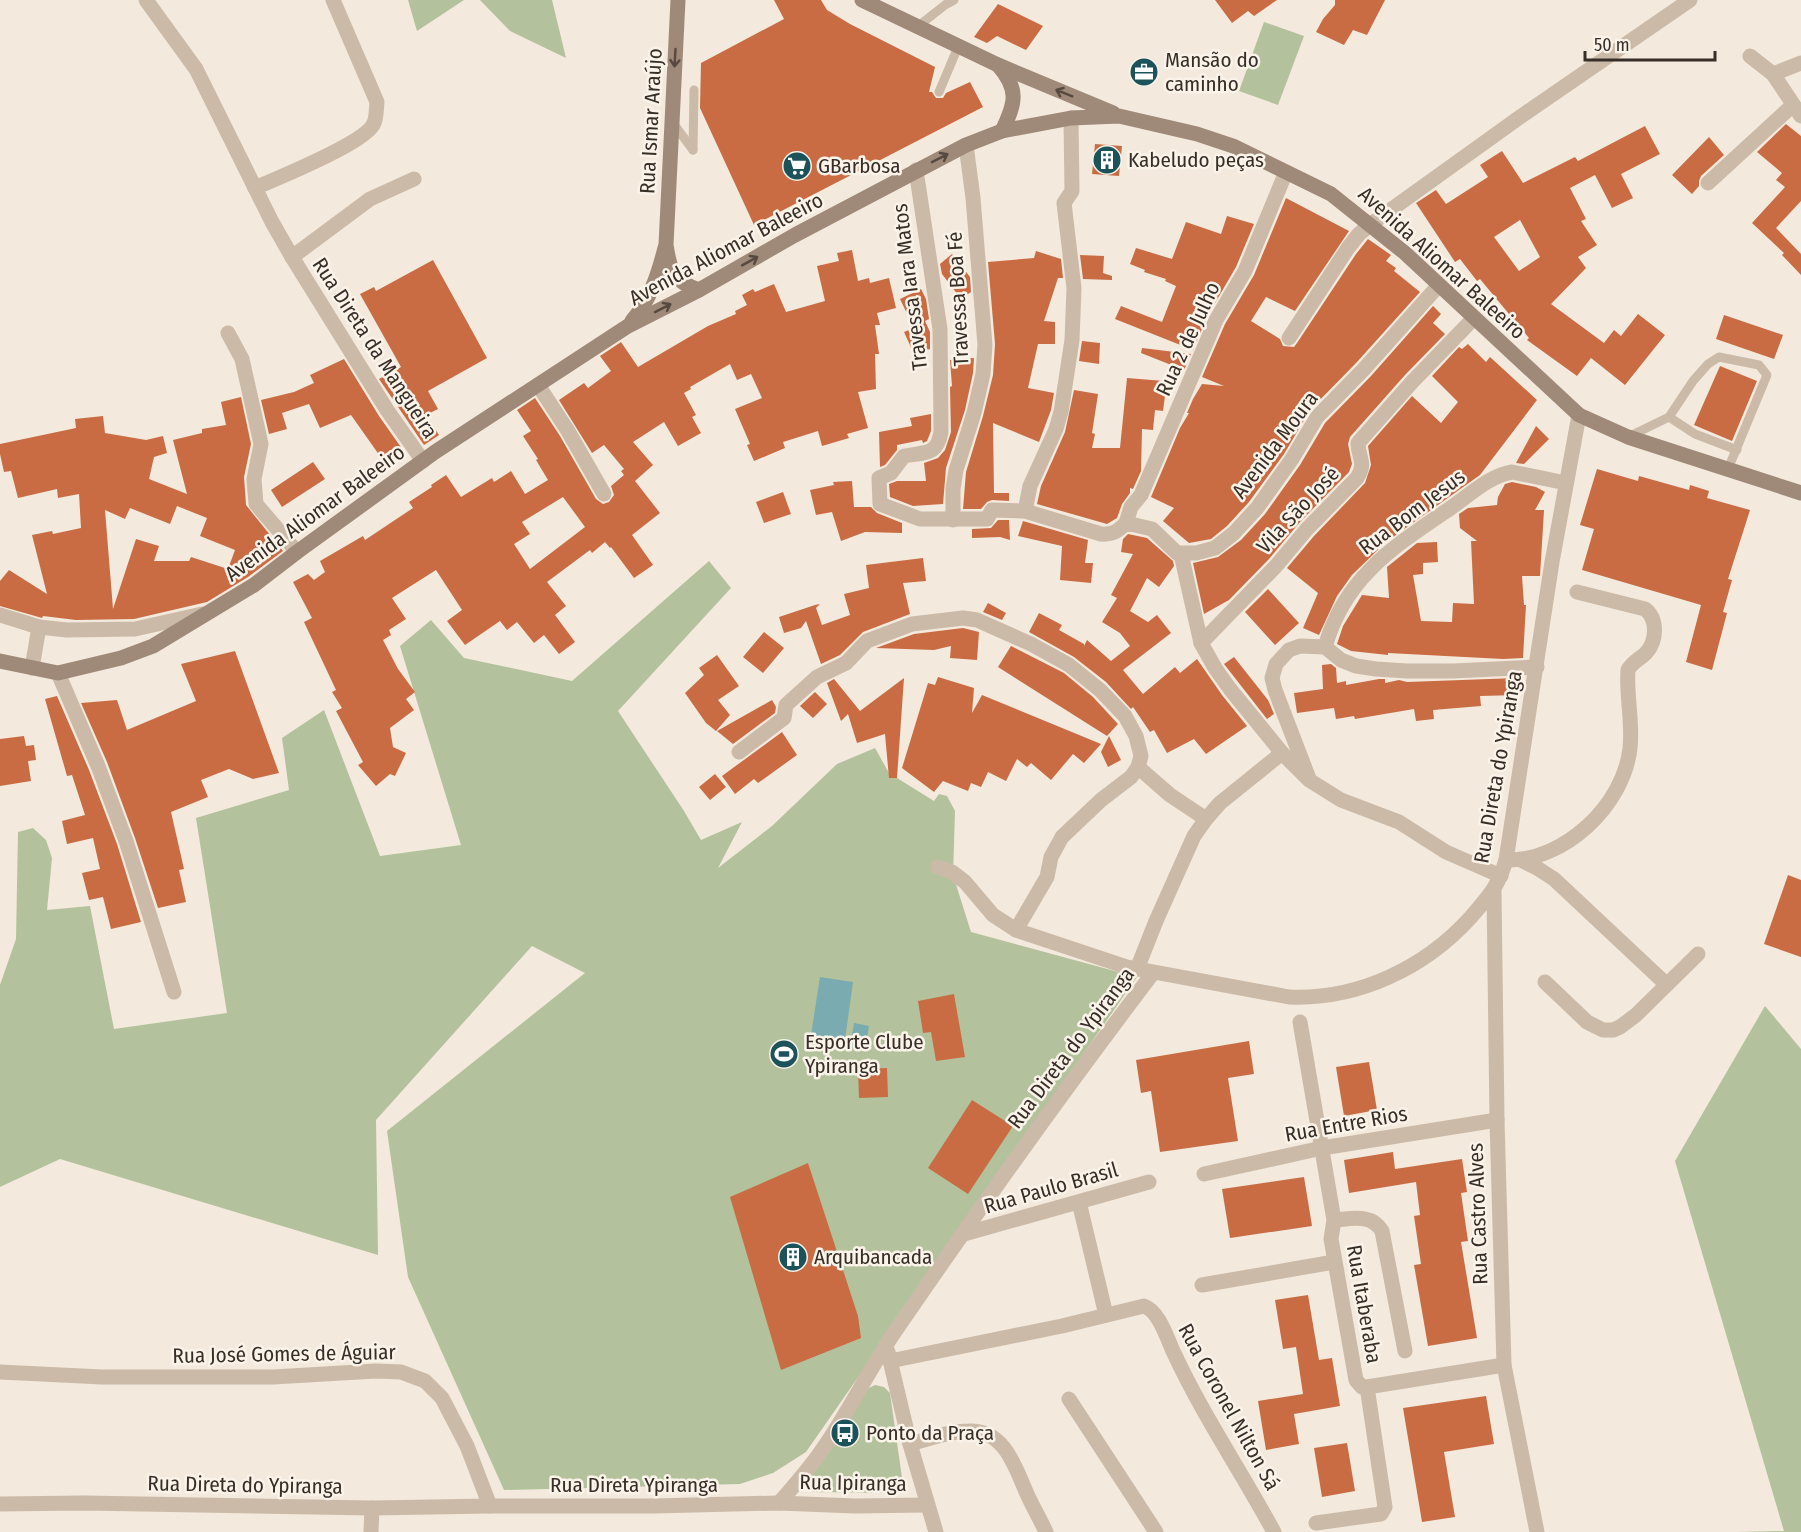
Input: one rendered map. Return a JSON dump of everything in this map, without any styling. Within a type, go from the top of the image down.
[{"type":"main road","name":"Rua Ismar Araújo","points":[[628,326],[643,308],[651,292],[658,276],[666,245],[678,0]]},
{"type":"main road","points":[[862,0],[958,47],[1119,116]]},
{"type":"main road","points":[[998,65],[1009,80],[1014,96],[1012,108],[1002,132]]},
{"type":"main road","name":"Avenida Aliomar Baleeiro","points":[[0,661],[58,673],[120,658],[153,646],[254,585],[423,461],[628,326],[966,145],[1002,132],[1071,118],[1119,116],[1197,134],[1233,146],[1331,194],[1371,224],[1579,415],[1628,437],[1801,493]]},
{"type":"main road","name":"Rua Ismar Araújo","points":[[666,245],[672,273],[687,286],[699,290]]},
{"type":"street","name":"Rua Direta da Mangueira","points":[[146,0],[196,69],[292,257],[387,410],[423,461]]},
{"type":"street","points":[[255,188],[316,161],[364,134],[373,125],[377,102],[333,0]]},
{"type":"street","points":[[1289,338],[1359,234],[1690,0]]},
{"type":"street","points":[[1708,183],[1797,111],[1773,74],[1750,56]]},
{"type":"street","points":[[1773,74],[1801,63]]},
{"type":"street","points":[[1025,511],[1030,486],[1058,421],[1072,340],[1074,288],[1064,203],[1072,191],[1071,118]]},
{"type":"street","name":"Travessa Boa Fé","points":[[953,520],[953,489],[956,470],[983,375],[985,345],[966,145]]},
{"type":"street","name":"Travessa Iara Matos","points":[[916,171],[940,329],[941,432],[939,444],[934,449],[925,453],[904,456],[891,473],[879,478],[880,504],[920,519],[953,520]]},
{"type":"street","name":"Rua 2 de Julho","points":[[1126,523],[1131,507],[1142,495],[1216,320],[1245,271],[1286,172]]},
{"type":"street","name":"Rua Direta da Mangueira","points":[[292,257],[370,199],[414,179]]},
{"type":"street","name":"Avenida Moura","points":[[1181,554],[1215,548],[1234,533],[1257,508],[1292,459],[1317,417],[1364,369],[1438,285]]},
{"type":"street","name":"Vila São José","points":[[1201,643],[1276,567],[1312,524],[1357,478],[1363,463],[1358,443],[1412,382],[1474,318]]},
{"type":"street","points":[[228,333],[242,358],[261,444],[254,479],[256,504],[297,552]]},
{"type":"street","points":[[538,385],[582,453],[604,494]]},
{"type":"street","name":"Rua Direta do Ypiranga","points":[[779,1503],[822,1451],[886,1344],[1082,1066],[1153,973],[1288,997],[1311,998],[1338,994],[1390,977],[1428,956],[1453,937],[1494,891],[1501,876],[1514,860],[1552,562],[1579,415]]},
{"type":"street","name":"Rua Bom Jesus","points":[[1325,647],[1343,602],[1368,572],[1407,538],[1485,483],[1503,473],[1512,471],[1566,483]]},
{"type":"street","points":[[953,520],[987,519],[992,510],[1025,511],[1101,534],[1110,535],[1117,532],[1126,523],[1152,529],[1172,550],[1181,554],[1201,643],[1215,669],[1282,753],[1309,780],[1341,800],[1399,822],[1446,852],[1501,876]]},
{"type":"street","points":[[1514,860],[1546,852],[1566,842],[1585,828],[1617,791],[1626,772],[1630,748],[1628,670],[1632,662],[1645,653],[1650,646],[1655,627],[1654,620],[1645,609],[1577,592]]},
{"type":"street","points":[[0,615],[39,627],[67,630],[135,629],[211,612]]},
{"type":"street","points":[[739,752],[784,718],[786,705],[817,677],[846,663],[867,641],[912,624],[963,618],[977,620],[1001,629],[1069,665],[1100,690],[1125,716],[1136,736],[1141,756],[1138,767],[1131,777],[1101,800],[1062,837],[1051,857],[1042,886],[1016,930]]},
{"type":"street","points":[[32,668],[39,627]]},
{"type":"street","points":[[1309,780],[1272,678],[1276,664],[1289,650],[1300,646],[1325,647],[1341,660],[1356,666],[1376,669],[1441,671],[1537,667]]},
{"type":"street","points":[[58,673],[98,766],[126,841],[174,992]]},
{"type":"street","points":[[1137,969],[1194,836],[1220,803],[1282,753]]},
{"type":"street","points":[[1138,767],[1170,795],[1206,819]]},
{"type":"street","points":[[1514,860],[1537,868],[1554,879],[1666,984]]},
{"type":"street","points":[[938,867],[952,872],[965,882],[993,915],[1016,930],[1153,973]]},
{"type":"street","name":"Rua Castro Alves","points":[[1494,891],[1497,1120],[1504,1365],[1537,1532]]},
{"type":"street","points":[[1545,981],[1587,1022],[1603,1030],[1613,1030],[1620,1027],[1698,954]]},
{"type":"street","name":"Rua Itaberaba","points":[[1300,1022],[1334,1220],[1330,1233],[1334,1262],[1356,1380],[1362,1387],[1367,1387],[1504,1365]]},
{"type":"street","name":"Rua Entre Rios","points":[[1204,1173],[1322,1148],[1497,1120]]},
{"type":"street","name":"Rua Paulo Brasil","points":[[964,1234],[1149,1182]]},
{"type":"street","points":[[890,1361],[1106,1315],[1079,1202]]},
{"type":"street","points":[[1334,1220],[1365,1218],[1372,1220],[1382,1231],[1405,1351]]},
{"type":"street","points":[[1202,1285],[1334,1262]]},
{"type":"street","name":"Rua Coronel Nilton Sá","points":[[1106,1315],[1144,1306],[1149,1308],[1160,1323],[1176,1359],[1274,1532]]},
{"type":"street","points":[[886,1344],[910,1444],[936,1532]]},
{"type":"street","name":"Rua José Gomes de Águiar","points":[[0,1372],[102,1377],[273,1377],[376,1371],[401,1372],[425,1381],[442,1398],[466,1446],[490,1506]]},
{"type":"street","name":"Rua Itaberaba","points":[[1316,1522],[1381,1514],[1385,1507],[1367,1387]]},
{"type":"street","points":[[1069,1399],[1156,1532]]},
{"type":"street","points":[[910,1444],[947,1434],[970,1431],[984,1433],[995,1438],[1006,1449],[1046,1532]]},
{"type":"street","name":"Rua Direta do Ypiranga","points":[[0,1504],[84,1503],[372,1508],[490,1506]]},
{"type":"street","name":"Rua Ipiranga","points":[[779,1503],[855,1506],[927,1505]]},
{"type":"street","name":"Rua Direta Ypiranga","points":[[490,1506],[779,1503]]},
{"type":"street","points":[[371,1532],[372,1508]]},
{"type":"lane","points":[[917,27],[954,0]]},
{"type":"lane","points":[[939,92],[958,47]]},
{"type":"lane","points":[[672,122],[693,150],[694,90]]},
{"type":"lane","points":[[1628,437],[1669,417],[1693,381],[1708,364],[1719,357],[1759,365],[1767,375],[1728,469]]},
{"type":"lane","points":[[1669,417],[1695,434],[1737,450]]},
{"type":"green space","points":[[408,0],[464,0],[417,31]]},
{"type":"green space","points":[[480,0],[552,0],[566,58],[510,31]]},
{"type":"green space","points":[[1264,22],[1304,36],[1278,105],[1239,91]]},
{"type":"green space","points":[[709,561],[731,588],[618,711],[701,840],[742,822],[718,868],[772,826],[837,764],[875,748],[889,773],[934,801],[939,794],[947,796],[955,811],[953,875],[971,932],[1137,977],[806,1452],[773,1473],[740,1484],[504,1490],[408,1277],[387,1131],[585,973],[532,946],[376,1120],[378,1255],[60,1159],[0,1187],[0,985],[16,939],[18,832],[33,828],[46,840],[52,858],[47,910],[90,906],[114,1029],[227,1013],[196,818],[289,790],[282,738],[324,710],[380,856],[461,845],[400,646],[431,620],[464,658],[572,681]]},
{"type":"green space","points":[[1765,1006],[1801,1049],[1801,1532],[1737,1532],[1784,1531],[1675,1161]]},
{"type":"green space","points":[[875,1385],[884,1387],[890,1393],[902,1478],[901,1486],[892,1493],[813,1492],[808,1487],[808,1479],[867,1389]]},
{"type":"water","points":[[820,977],[853,982],[844,1047],[810,1041]]},
{"type":"water","points":[[854,1023],[869,1026],[865,1049],[850,1047]]},
{"type":"building","name":"GBarbosa","points":[[774,0],[821,0],[827,10],[850,24],[935,67],[929,92],[932,92],[936,98],[943,98],[946,93],[970,82],[983,107],[754,225],[700,108],[701,63],[784,19]]},
{"type":"building","points":[[1215,0],[1277,0],[1254,16],[1248,11],[1232,23]]},
{"type":"building","points":[[1335,0],[1385,0],[1367,35],[1353,30],[1344,45],[1316,32],[1335,5]]},
{"type":"building","points":[[998,4],[1043,26],[1026,50],[997,36],[987,43],[974,37]]},
{"type":"building","points":[[1786,124],[1801,136],[1801,201],[1776,228],[1801,254],[1801,275],[1782,255],[1784,253],[1752,223],[1785,187],[1776,180],[1782,173],[1757,152]]},
{"type":"building","points":[[1645,126],[1660,154],[1621,174],[1633,198],[1612,208],[1595,175],[1570,188],[1586,219],[1581,221],[1597,245],[1578,257],[1586,268],[1551,304],[1604,343],[1614,330],[1621,336],[1638,314],[1665,335],[1625,385],[1591,358],[1577,376],[1527,340],[1529,338],[1480,279],[1477,281],[1460,259],[1455,262],[1416,203],[1436,190],[1446,204],[1488,177],[1480,165],[1502,151],[1523,183],[1575,157],[1578,161]],"holes":[[[1520,220],[1540,257],[1519,271],[1494,237]]]},
{"type":"building","points":[[1709,137],[1724,155],[1701,176],[1699,186],[1692,194],[1672,175]]},
{"type":"building","name":"Kabeludo peças","points":[[1095,144],[1122,146],[1119,176],[1092,174]]},
{"type":"building","points":[[1286,198],[1349,231],[1295,311],[1266,297],[1251,321],[1280,339],[1283,346],[1294,347],[1368,239],[1391,255],[1386,261],[1396,268],[1394,271],[1420,292],[1310,410],[1284,454],[1249,502],[1227,526],[1211,539],[1189,543],[1163,521],[1174,508],[1151,497],[1180,428],[1189,413],[1187,413],[1193,399],[1202,384],[1224,386],[1202,377],[1225,324],[1254,275]]},
{"type":"building","points":[[1227,216],[1254,224],[1236,267],[1208,315],[1193,350],[1115,319],[1121,306],[1162,322],[1176,286],[1165,281],[1166,279],[1144,272],[1145,270],[1130,264],[1136,248],[1172,259],[1186,222],[1221,234]]},
{"type":"building","points":[[852,250],[858,281],[869,278],[870,283],[889,278],[896,308],[877,313],[880,325],[875,325],[879,354],[875,354],[876,389],[858,392],[868,428],[847,434],[849,438],[822,446],[818,431],[783,442],[785,448],[754,461],[747,445],[750,444],[735,409],[762,398],[751,374],[737,380],[730,364],[690,387],[691,389],[684,393],[696,415],[692,417],[701,433],[678,446],[664,422],[633,442],[653,465],[635,481],[660,513],[632,535],[653,565],[634,578],[605,542],[592,553],[590,550],[547,582],[566,606],[555,615],[575,642],[559,654],[544,635],[534,643],[517,622],[507,630],[500,621],[465,645],[447,621],[462,610],[436,570],[392,598],[406,619],[389,630],[391,635],[383,640],[398,669],[415,692],[406,699],[414,710],[390,728],[393,747],[406,753],[395,776],[390,774],[376,786],[358,765],[363,762],[336,711],[342,708],[332,692],[336,690],[304,622],[312,618],[293,582],[308,574],[314,580],[325,572],[320,561],[363,536],[365,540],[413,508],[409,502],[446,475],[461,497],[492,478],[494,482],[511,471],[525,494],[548,480],[523,436],[531,431],[517,410],[535,398],[596,499],[603,504],[609,502],[614,495],[611,486],[624,475],[621,471],[624,469],[604,445],[592,453],[559,400],[584,383],[588,388],[611,371],[600,356],[621,342],[638,367],[708,326],[736,314],[735,311],[747,305],[742,295],[753,289],[755,292],[774,284],[786,312],[825,301],[817,266],[839,261],[837,253]],"holes":[[[563,497],[585,527],[530,569],[514,544],[530,534],[522,522]]]},
{"type":"building","points":[[1036,251],[1061,259],[1063,278],[1058,278],[1044,321],[1055,322],[1055,344],[1038,344],[1028,388],[1054,393],[1051,410],[1039,442],[993,423],[994,493],[1009,493],[1009,501],[992,500],[981,509],[963,509],[966,472],[993,375],[995,344],[988,262],[1034,258]]},
{"type":"building","points":[[952,254],[970,277],[971,292],[961,299],[942,274],[940,264]]},
{"type":"building","points":[[1080,255],[1104,256],[1103,273],[1112,276],[1112,280],[1083,279]]},
{"type":"building","points":[[433,260],[487,358],[428,391],[438,409],[426,415],[439,435],[424,445],[379,379],[401,367],[360,294],[374,287],[376,291]]},
{"type":"building","points":[[921,289],[926,299],[929,319],[925,321],[930,332],[930,349],[914,354],[904,332],[914,328],[900,299]]},
{"type":"building","points":[[1433,306],[1441,314],[1433,323],[1445,334],[1350,437],[1348,444],[1352,464],[1349,472],[1229,600],[1204,614],[1193,563],[1218,557],[1241,540],[1265,514],[1300,465],[1325,423],[1371,376]]},
{"type":"building","points":[[1724,315],[1783,335],[1774,359],[1716,339]]},
{"type":"building","points":[[1082,341],[1100,343],[1099,364],[1079,361]]},
{"type":"building","points":[[1468,344],[1486,362],[1490,357],[1537,400],[1480,475],[1386,542],[1352,575],[1337,596],[1319,635],[1303,628],[1318,593],[1287,568],[1365,483],[1371,465],[1368,446],[1412,396],[1441,423],[1458,402],[1432,376],[1459,347],[1462,349]]},
{"type":"building","points":[[1142,348],[1191,354],[1184,370],[1141,353]]},
{"type":"building","points":[[974,358],[965,410],[946,468],[943,504],[913,506],[890,497],[889,484],[897,481],[926,481],[924,463],[938,458],[945,450],[951,432],[950,360]]},
{"type":"building","points":[[344,359],[405,453],[387,466],[351,415],[320,428],[309,404],[282,413],[287,429],[269,434],[261,400],[294,392],[314,383],[310,375]]},
{"type":"building","points":[[1720,366],[1757,381],[1732,441],[1694,425]]},
{"type":"building","points":[[1127,378],[1164,381],[1162,395],[1165,396],[1163,411],[1155,410],[1153,430],[1142,429],[1141,471],[1133,489],[1130,488],[1130,493],[1122,504],[1117,518],[1107,524],[1037,504],[1041,486],[1065,432],[1074,390],[1098,394],[1092,448],[1120,448]]},
{"type":"building","points":[[241,397],[251,444],[244,477],[246,505],[283,551],[248,577],[207,602],[134,619],[76,620],[43,616],[42,618],[0,606],[0,581],[9,570],[47,594],[32,535],[52,531],[53,534],[81,528],[79,494],[58,498],[57,489],[18,498],[11,471],[4,472],[0,444],[76,428],[75,419],[103,416],[105,433],[146,440],[163,436],[167,453],[154,457],[149,479],[187,494],[173,440],[202,433],[202,429],[226,425],[221,402]],"holes":[[[177,506],[207,518],[200,536],[235,550],[228,569],[191,557],[189,561],[154,561],[159,546],[136,539],[113,609],[105,510],[125,519],[130,508],[170,524]]]},
{"type":"building","points":[[931,414],[931,431],[927,441],[897,445],[897,450],[885,465],[880,467],[879,432],[912,426],[910,418]]},
{"type":"building","points":[[1536,426],[1549,439],[1524,464],[1516,463]]},
{"type":"building","points":[[313,462],[325,479],[282,507],[271,490]]},
{"type":"building","points":[[1597,469],[1638,481],[1639,476],[1689,490],[1690,485],[1709,491],[1707,498],[1750,510],[1728,579],[1732,580],[1723,612],[1727,613],[1712,670],[1686,662],[1701,605],[1582,570],[1594,529],[1580,525]]},
{"type":"building","points":[[852,481],[854,507],[871,507],[877,513],[902,523],[902,533],[865,532],[841,541],[832,512],[816,515],[810,490],[834,485],[833,482]]},
{"type":"building","points":[[1512,482],[1536,487],[1545,492],[1535,510],[1544,510],[1540,576],[1522,576],[1524,605],[1526,605],[1523,658],[1388,653],[1388,655],[1351,651],[1337,644],[1343,626],[1362,595],[1389,598],[1387,567],[1417,543],[1437,542],[1438,562],[1423,563],[1423,574],[1413,575],[1421,621],[1452,622],[1453,603],[1474,604],[1471,541],[1477,541],[1460,528],[1459,514],[1468,508],[1497,505],[1498,497],[1505,484]]},
{"type":"building","points":[[783,492],[791,514],[764,523],[756,502]]},
{"type":"building","points":[[998,520],[1009,520],[1010,540],[1000,537],[972,538],[972,529],[991,528]]},
{"type":"building","points":[[1023,521],[1088,540],[1085,563],[1093,563],[1091,583],[1060,580],[1062,546],[1018,536]]},
{"type":"building","points":[[1128,534],[1147,538],[1173,561],[1174,566],[1159,587],[1147,578],[1130,611],[1148,622],[1157,615],[1171,633],[1123,670],[1143,694],[1175,667],[1180,673],[1197,659],[1247,726],[1206,754],[1194,739],[1167,753],[1154,730],[1150,732],[1133,707],[1131,709],[1106,682],[1074,657],[1029,632],[1039,613],[1062,625],[1059,630],[1084,646],[1087,640],[1111,661],[1130,646],[1120,633],[1102,622],[1117,598],[1111,595],[1133,554],[1121,552],[1123,539]]},
{"type":"building","points":[[923,558],[926,581],[903,583],[910,614],[863,632],[840,655],[821,664],[806,621],[801,628],[784,633],[779,617],[815,605],[820,604],[816,608],[822,625],[850,615],[844,594],[869,588],[866,565]]},
{"type":"building","points":[[1268,589],[1299,623],[1275,645],[1245,612]]},
{"type":"building","points":[[988,603],[1006,613],[1002,620],[983,612]]},
{"type":"building","points":[[963,628],[979,632],[977,660],[950,658],[951,646],[934,650],[876,648],[914,634]]},
{"type":"building","points":[[764,632],[784,648],[763,673],[743,657]]},
{"type":"building","points":[[1011,646],[1064,673],[1093,697],[1118,724],[1107,736],[998,667]]},
{"type":"building","points":[[235,651],[279,773],[253,779],[229,769],[201,780],[208,797],[171,812],[184,869],[179,870],[186,902],[158,908],[107,762],[81,703],[117,700],[127,730],[196,701],[181,664]]},
{"type":"building","points":[[717,655],[739,686],[718,700],[730,715],[716,731],[706,723],[685,693],[704,675],[699,668]]},
{"type":"building","points":[[1234,657],[1268,700],[1274,714],[1267,719],[1224,664]]},
{"type":"building","points":[[1331,664],[1336,668],[1337,683],[1346,681],[1346,685],[1379,679],[1385,679],[1385,683],[1399,680],[1407,682],[1517,678],[1518,695],[1480,696],[1481,706],[1433,710],[1434,719],[1416,721],[1414,709],[1355,719],[1354,716],[1336,719],[1334,708],[1297,713],[1294,693],[1323,689],[1322,665]]},
{"type":"building","points":[[938,677],[974,688],[972,713],[982,695],[1101,744],[1084,763],[1073,754],[1051,780],[1031,763],[1027,767],[1017,759],[1006,781],[988,772],[981,787],[971,783],[968,791],[943,781],[934,792],[902,768],[928,683],[935,685]]},
{"type":"building","points":[[904,678],[897,778],[889,778],[885,734],[857,743],[848,714],[841,721],[827,683],[834,679],[860,711]]},
{"type":"building","points":[[815,692],[827,704],[813,718],[800,706]]},
{"type":"building","points":[[57,696],[89,770],[117,844],[141,922],[111,929],[103,897],[89,900],[82,873],[100,869],[93,838],[67,844],[62,821],[85,815],[72,775],[67,776],[45,699]]},
{"type":"building","points":[[772,700],[776,707],[775,713],[733,744],[717,731]]},
{"type":"building","points":[[782,732],[797,755],[758,783],[754,779],[735,794],[722,776]]},
{"type":"building","points":[[24,736],[26,746],[34,745],[36,760],[28,761],[31,781],[0,786],[0,739]]},
{"type":"building","points":[[1109,736],[1121,760],[1108,767],[1101,752]]},
{"type":"building","points":[[715,774],[726,787],[710,800],[699,787]]},
{"type":"building","points":[[1788,875],[1801,880],[1801,957],[1764,944]]},
{"type":"building","points":[[954,994],[965,1057],[936,1061],[931,1032],[923,1033],[918,1001]]},
{"type":"building","points":[[1249,1041],[1254,1074],[1228,1078],[1238,1141],[1160,1152],[1151,1091],[1141,1093],[1136,1060]]},
{"type":"building","points":[[1369,1062],[1377,1110],[1344,1116],[1336,1067]]},
{"type":"building","points":[[887,1068],[888,1097],[859,1098],[858,1069]]},
{"type":"building","points":[[972,1100],[1013,1126],[968,1194],[928,1168]]},
{"type":"building","points":[[1393,1152],[1395,1169],[1462,1159],[1467,1192],[1461,1193],[1468,1241],[1461,1242],[1477,1338],[1428,1346],[1414,1265],[1421,1264],[1414,1216],[1420,1215],[1416,1182],[1349,1193],[1344,1160]]},
{"type":"building","name":"Arquibancada","points":[[808,1163],[858,1316],[861,1338],[781,1370],[730,1197]]},
{"type":"building","points":[[1304,1177],[1312,1226],[1230,1238],[1222,1189]]},
{"type":"building","points":[[1308,1295],[1319,1360],[1332,1358],[1340,1406],[1294,1414],[1299,1444],[1266,1450],[1258,1401],[1303,1394],[1296,1347],[1283,1349],[1275,1300]]},
{"type":"building","points":[[1486,1396],[1494,1444],[1444,1452],[1455,1517],[1422,1522],[1403,1408]]},
{"type":"building","points":[[1347,1443],[1355,1491],[1322,1497],[1314,1448]]},
{"type":"place","name":"Mansão do caminho","points":[[1144,72]]},
{"type":"place","name":"Kabeludo peças","points":[[1107,160]]},
{"type":"place","name":"GBarbosa","points":[[797,166]]},
{"type":"place","name":"Esporte Clube Ypiranga","points":[[784,1054]]},
{"type":"place","name":"Arquibancada","points":[[793,1257]]},
{"type":"place","name":"Ponto da Praça","points":[[845,1433]]}]
